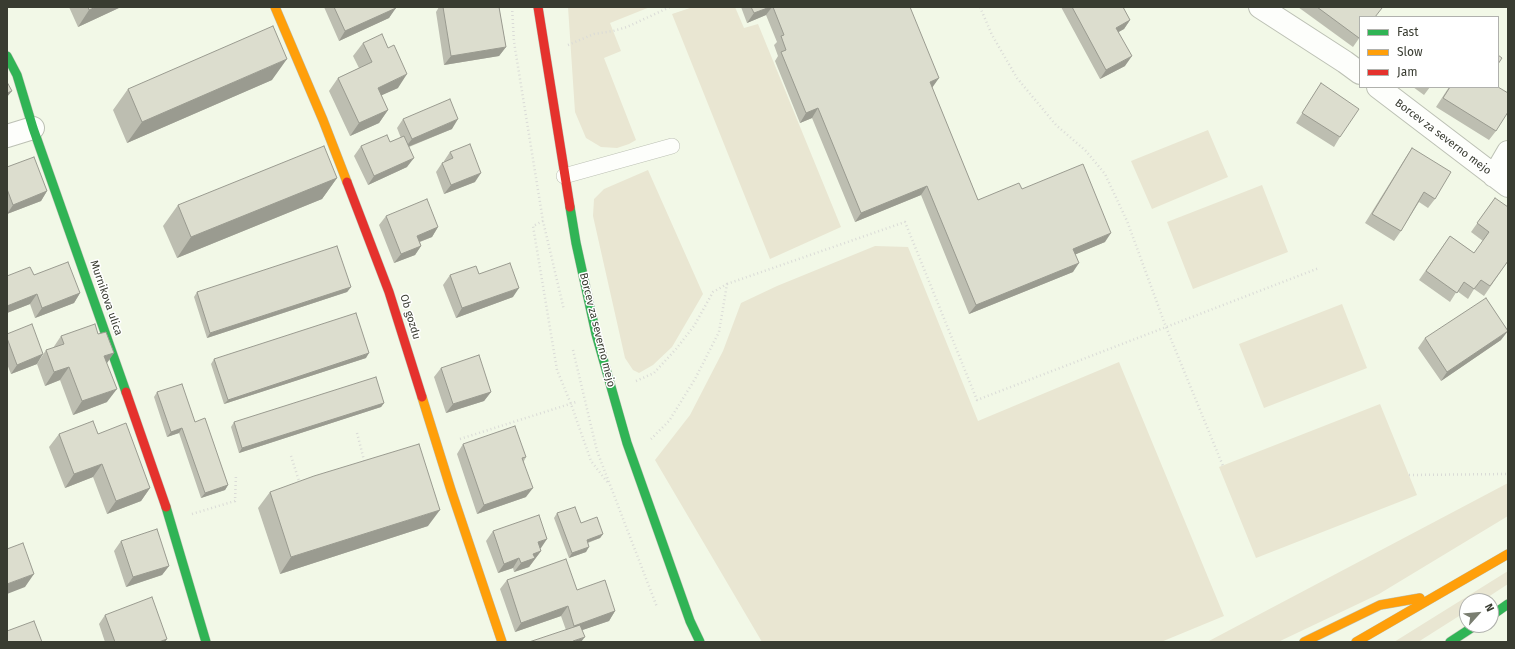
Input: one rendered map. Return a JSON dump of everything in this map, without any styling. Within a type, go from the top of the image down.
[{"type":"main road","name":"Ob gozdu","points":[[275,7],[324,120],[389,292],[450,490],[502,642]]},
{"type":"main road","name":"Borcev za severno mejo","points":[[538,7],[576,244],[596,334],[627,443],[690,621],[700,642]]},
{"type":"main road","name":"Murnikova ulica","points":[[7,56],[17,75],[33,128],[171,520],[206,642]]},
{"type":"main road","points":[[1356,642],[1433,596],[1508,554]]},
{"type":"main road","points":[[1304,642],[1380,605],[1433,596]]},
{"type":"main road","points":[[1499,610],[1508,604]]},
{"type":"main road","points":[[1450,642],[1464,633]]},
{"type":"street","points":[[1260,7],[1359,72]]},
{"type":"street","name":"Borcev za severno mejo","points":[[1379,88],[1501,181]]},
{"type":"street","points":[[7,136],[33,128]]},
{"type":"street","points":[[1501,181],[1508,152]]},
{"type":"lane","points":[[564,176],[672,146]]},
{"type":"path","points":[[566,46],[594,34],[627,27],[670,7]]},
{"type":"path","points":[[980,7],[992,35],[1017,78],[1056,125],[1086,151],[1105,174],[1127,221],[1166,327],[1223,466]]},
{"type":"path","points":[[543,221],[533,226],[558,370],[591,462],[609,484]]},
{"type":"path","points":[[636,381],[654,372],[676,349],[694,326],[712,292],[728,284],[905,222],[977,400],[1319,268]]},
{"type":"path","points":[[648,443],[668,421],[695,379],[719,332],[728,284]]},
{"type":"path","points":[[437,446],[576,402]]},
{"type":"path","points":[[357,433],[366,467]]},
{"type":"path","points":[[291,456],[300,485]]},
{"type":"path","points":[[171,520],[235,501],[236,474]]},
{"type":"path","points":[[1409,475],[1508,474]]},
{"type":"shaded area","points":[[568,7],[650,7],[610,23],[621,51],[604,58],[636,140],[629,144],[617,148],[601,147],[586,138],[575,112]]},
{"type":"shaded area","points":[[693,7],[735,7],[744,28],[758,24],[841,227],[770,259],[672,14]]},
{"type":"shaded area","points":[[1208,130],[1228,177],[1152,209],[1131,161]]},
{"type":"shaded area","points":[[648,170],[703,294],[672,347],[653,365],[639,373],[633,370],[625,358],[593,216],[594,199],[604,189]]},
{"type":"shaded area","points":[[1262,185],[1288,252],[1193,289],[1167,222]]},
{"type":"shaded area","points":[[875,246],[908,247],[978,421],[1119,362],[1224,616],[1161,642],[762,642],[655,460],[690,415],[723,351],[741,303],[777,286]]},
{"type":"shaded area","points":[[1342,304],[1367,368],[1264,408],[1239,344]]},
{"type":"shaded area","points":[[1380,404],[1417,495],[1256,558],[1219,467]]},
{"type":"shaded area","points":[[1508,483],[1508,516],[1379,594],[1278,642],[1207,642]]},
{"type":"shaded area","points":[[1508,571],[1508,584],[1494,593],[1473,593]]},
{"type":"shaded area","points":[[1459,602],[1459,616],[1418,642],[1394,642]]},
{"type":"building","points":[[88,7],[96,7],[89,10]]},
{"type":"building","points":[[334,7],[395,7],[396,8],[345,31]]},
{"type":"building","points":[[443,7],[499,7],[506,47],[451,56]]},
{"type":"building","points":[[751,7],[770,7],[754,13]]},
{"type":"building","points":[[773,7],[910,7],[939,78],[930,82],[978,200],[1019,183],[1022,189],[1083,164],[1111,233],[1073,249],[1079,263],[976,305],[927,186],[861,213],[818,108],[806,113],[781,52],[786,50],[781,36],[784,35]]},
{"type":"building","points":[[1072,7],[1123,7],[1130,20],[1116,28],[1132,56],[1106,70]]},
{"type":"building","points":[[1317,7],[1381,7],[1382,8],[1376,16],[1359,16],[1359,38]]},
{"type":"building","points":[[273,26],[287,59],[142,122],[128,89]]},
{"type":"building","points":[[382,34],[388,48],[394,45],[407,74],[378,88],[388,110],[359,123],[338,78],[372,62],[363,43]]},
{"type":"building","points":[[1499,56],[1502,58],[1499,62]]},
{"type":"building","points":[[7,82],[12,91],[7,93]]},
{"type":"building","points":[[1321,83],[1359,109],[1340,137],[1302,113]]},
{"type":"building","points":[[1449,88],[1499,88],[1508,93],[1508,112],[1496,131],[1443,98]]},
{"type":"building","points":[[450,99],[458,119],[412,139],[403,119]]},
{"type":"building","points":[[387,135],[390,142],[404,136],[414,158],[374,176],[361,146]]},
{"type":"building","points":[[470,144],[481,173],[451,185],[442,163],[453,158],[450,152]]},
{"type":"building","points":[[324,146],[337,178],[191,237],[178,205]]},
{"type":"building","points":[[1412,148],[1451,172],[1435,199],[1424,192],[1401,231],[1372,214]]},
{"type":"building","points":[[34,157],[47,191],[13,205],[7,189],[7,167]]},
{"type":"building","points":[[1495,198],[1508,207],[1508,261],[1490,286],[1481,280],[1474,289],[1464,282],[1457,293],[1426,271],[1450,236],[1474,253],[1489,232],[1477,223]]},
{"type":"building","points":[[427,199],[438,227],[417,236],[421,246],[401,254],[386,216]]},
{"type":"building","points":[[337,246],[351,287],[210,333],[197,292]]},
{"type":"building","points":[[68,262],[80,293],[42,308],[37,294],[7,306],[7,276],[30,267],[34,275]]},
{"type":"building","points":[[510,263],[519,288],[462,308],[450,275],[476,266],[479,274]]},
{"type":"building","points":[[1486,298],[1508,331],[1447,372],[1425,338]]},
{"type":"building","points":[[356,313],[369,353],[228,400],[214,359]]},
{"type":"building","points":[[32,324],[43,354],[17,365],[7,338],[7,334]]},
{"type":"building","points":[[95,324],[98,334],[106,332],[114,353],[104,356],[117,389],[82,401],[69,367],[54,372],[46,350],[64,344],[61,336]]},
{"type":"building","points":[[479,355],[491,392],[453,404],[441,368]]},
{"type":"building","points":[[376,377],[384,403],[242,448],[234,422]]},
{"type":"building","points":[[182,384],[195,422],[205,418],[228,485],[205,493],[182,428],[171,432],[157,392]]},
{"type":"building","points":[[93,421],[98,434],[126,423],[150,488],[116,501],[102,464],[74,474],[59,434]]},
{"type":"building","points":[[515,426],[526,457],[522,458],[533,488],[484,505],[463,444]]},
{"type":"building","points":[[419,444],[440,510],[291,557],[270,492],[314,476]]},
{"type":"building","points":[[575,507],[581,523],[597,517],[603,534],[587,540],[589,547],[572,553],[557,513]]},
{"type":"building","points":[[539,515],[547,539],[538,542],[541,551],[533,554],[535,558],[521,563],[519,558],[504,564],[493,531]]},
{"type":"building","points":[[157,529],[169,566],[133,577],[121,541]]},
{"type":"building","points":[[23,543],[34,574],[7,584],[7,549]]},
{"type":"building","points":[[566,559],[577,590],[605,580],[615,611],[574,626],[568,606],[521,623],[507,580]]},
{"type":"building","points":[[152,597],[167,639],[159,642],[115,642],[105,615]]},
{"type":"building","points":[[34,621],[42,642],[7,642],[7,631]]},
{"type":"building","points":[[580,625],[585,637],[573,642],[529,642]]},
{"type":"traffic: fast","points":[[7,56],[17,75],[33,128],[126,392]]},
{"type":"traffic: fast","points":[[570,207],[576,243],[596,334],[627,443],[690,621],[700,642]]},
{"type":"traffic: fast","points":[[166,507],[206,642]]},
{"type":"traffic: fast","points":[[1499,610],[1508,604]]},
{"type":"traffic: fast","points":[[1450,642],[1464,633]]},
{"type":"traffic: slow","points":[[275,7],[323,120],[347,182]]},
{"type":"traffic: slow","points":[[422,397],[451,490],[502,642]]},
{"type":"traffic: slow","points":[[1356,642],[1508,554]]},
{"type":"traffic: slow","points":[[1304,642],[1380,605],[1420,598]]},
{"type":"traffic: jam","points":[[538,7],[570,207]]},
{"type":"traffic: jam","points":[[347,182],[389,292],[422,397]]},
{"type":"traffic: jam","points":[[126,392],[166,507]]}]
